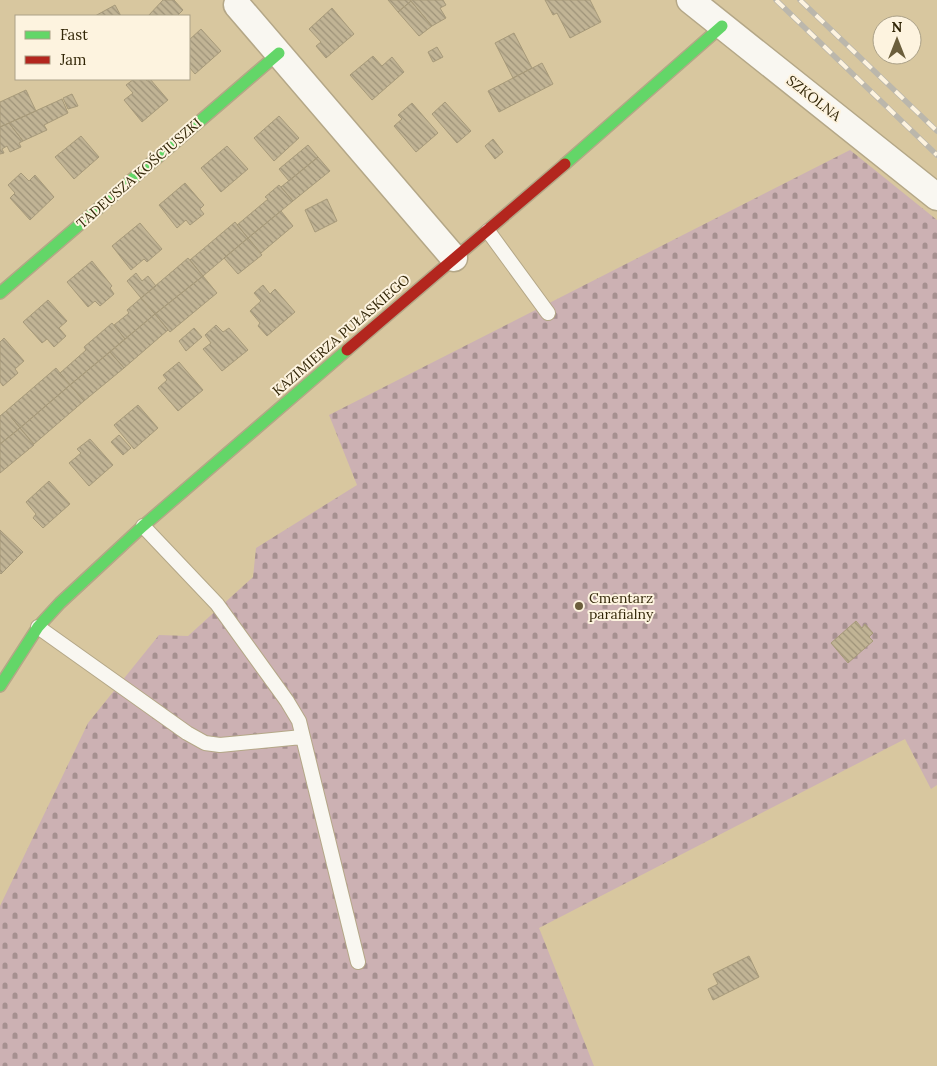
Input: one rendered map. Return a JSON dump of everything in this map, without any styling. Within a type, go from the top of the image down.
[{"type":"street","name":"SZKOLNA","points":[[690,0],[937,198]]},
{"type":"street","points":[[237,5],[454,258]]},
{"type":"street","name":"KAZIMIERZA PUŁASKIEGO","points":[[0,686],[38,627],[60,603],[143,526],[722,26]]},
{"type":"street","name":"TADEUSZA KOŚCIUSZKI","points":[[0,292],[279,53]]},
{"type":"lane","points":[[488,230],[548,313]]},
{"type":"lane","points":[[143,526],[219,607],[287,701],[299,721],[358,962]]},
{"type":"lane","points":[[38,627],[187,733],[205,743],[220,745],[302,737]]},
{"type":"green space","name":"Cmentarz parafialny","points":[[850,150],[937,220],[937,785],[931,789],[905,739],[539,928],[594,1066],[0,1066],[0,906],[88,723],[159,635],[188,636],[253,577],[256,548],[357,485],[329,415]]},
{"type":"building","points":[[163,0],[174,0],[183,10],[178,15],[149,15]]},
{"type":"building","points":[[388,0],[410,0],[411,1],[398,12]]},
{"type":"building","points":[[410,0],[443,0],[446,5],[440,8],[446,18],[432,26]]},
{"type":"building","points":[[545,0],[590,0],[601,22],[570,38],[557,13],[553,15]]},
{"type":"building","points":[[411,1],[432,26],[419,36],[398,12]]},
{"type":"building","points":[[115,5],[120,15],[97,15]]},
{"type":"building","points":[[332,8],[354,34],[326,58],[316,46],[321,42],[309,29]]},
{"type":"building","points":[[201,29],[221,51],[195,74],[190,68],[190,39]]},
{"type":"building","points":[[514,33],[532,68],[513,78],[495,43]]},
{"type":"building","points":[[437,47],[443,57],[433,62],[428,52]]},
{"type":"building","points":[[373,56],[382,66],[392,57],[404,72],[372,100],[350,75]]},
{"type":"building","points":[[542,63],[553,84],[499,112],[488,91]]},
{"type":"building","points":[[133,80],[151,80],[168,100],[142,122],[124,100],[133,93],[126,85]]},
{"type":"building","points":[[26,90],[36,111],[0,127],[0,102]]},
{"type":"building","points":[[72,94],[78,106],[68,109],[63,98]]},
{"type":"building","points":[[62,99],[68,113],[44,125],[47,130],[23,141],[9,123]]},
{"type":"building","points":[[445,102],[471,131],[457,143],[432,114]]},
{"type":"building","points":[[412,103],[438,133],[416,152],[394,126],[402,119],[398,115]]},
{"type":"building","points":[[279,116],[299,138],[274,161],[254,138]]},
{"type":"building","points":[[9,123],[23,141],[19,143],[21,147],[10,152],[7,146],[2,149],[4,153],[0,154],[0,127]]},
{"type":"building","points":[[81,136],[99,157],[74,179],[55,157]]},
{"type":"building","points":[[493,139],[503,152],[495,159],[485,146]]},
{"type":"building","points":[[308,145],[318,157],[289,181],[279,169]]},
{"type":"building","points":[[227,146],[248,169],[221,192],[201,168]]},
{"type":"building","points":[[318,157],[330,171],[293,201],[281,187]]},
{"type":"building","points":[[21,173],[29,181],[35,175],[54,197],[30,220],[10,198],[15,193],[8,185]]},
{"type":"building","points":[[185,183],[204,205],[200,209],[204,214],[190,225],[186,220],[177,228],[159,205]]},
{"type":"building","points":[[279,185],[293,201],[248,238],[237,225],[268,199],[265,197]]},
{"type":"building","points":[[327,199],[337,221],[315,232],[305,210]]},
{"type":"building","points":[[281,211],[293,226],[261,253],[248,238]]},
{"type":"building","points":[[235,222],[248,238],[203,276],[190,260]]},
{"type":"building","points":[[140,223],[162,249],[147,262],[144,259],[131,270],[112,246]]},
{"type":"building","points":[[248,238],[262,255],[238,274],[224,258]]},
{"type":"building","points":[[188,258],[203,276],[155,314],[141,298]]},
{"type":"building","points":[[92,261],[112,286],[110,288],[114,294],[100,306],[95,301],[88,307],[67,282]]},
{"type":"building","points":[[136,273],[142,281],[148,276],[156,286],[141,298],[127,281]]},
{"type":"building","points":[[203,276],[217,293],[170,332],[155,314]]},
{"type":"building","points":[[263,285],[270,294],[275,289],[295,312],[267,336],[258,326],[260,323],[250,311],[261,301],[254,293]]},
{"type":"building","points":[[141,298],[155,314],[125,339],[114,325],[129,313],[127,310]]},
{"type":"building","points":[[48,300],[67,321],[59,328],[66,336],[54,347],[47,339],[42,343],[23,322]]},
{"type":"building","points":[[155,314],[168,330],[124,368],[110,352]]},
{"type":"building","points":[[112,323],[125,339],[70,385],[60,373],[86,350],[84,347]]},
{"type":"building","points":[[216,325],[223,332],[229,328],[248,350],[222,371],[203,349],[211,343],[205,335]]},
{"type":"building","points":[[194,328],[202,337],[186,351],[179,341]]},
{"type":"building","points":[[4,338],[24,361],[15,369],[18,373],[3,386],[0,382],[0,342]]},
{"type":"building","points":[[110,352],[124,368],[84,401],[70,385]]},
{"type":"building","points":[[179,362],[203,390],[178,411],[158,388],[167,380],[163,375]]},
{"type":"building","points":[[56,368],[70,385],[20,428],[6,411]]},
{"type":"building","points":[[70,385],[84,401],[34,444],[20,428]]},
{"type":"building","points":[[138,405],[158,428],[134,449],[114,425]]},
{"type":"building","points":[[6,411],[20,428],[0,444],[0,416]]},
{"type":"building","points":[[20,428],[34,445],[0,473],[0,444]]},
{"type":"building","points":[[119,435],[131,448],[123,455],[111,442]]},
{"type":"building","points":[[90,439],[113,465],[89,486],[69,463],[81,453],[77,449]]},
{"type":"building","points":[[49,481],[70,504],[43,528],[33,518],[36,514],[26,502]]},
{"type":"building","points":[[0,530],[23,552],[1,574],[0,573]]},
{"type":"building","points":[[856,621],[862,628],[865,624],[873,633],[869,637],[873,641],[848,663],[831,643]]},
{"type":"building","points":[[749,956],[759,977],[713,1000],[708,989],[718,984],[713,974]]},
{"type":"railway","points":[[776,0],[937,155]]},
{"type":"railway","points":[[800,0],[937,131]]},
{"type":"traffic: fast","points":[[565,164],[722,26]]},
{"type":"traffic: fast","points":[[0,293],[279,53]]},
{"type":"traffic: fast","points":[[0,686],[38,627],[60,603],[143,526],[347,350]]},
{"type":"traffic: jam","points":[[347,350],[565,164]]},
{"type":"place","name":"Cmentarz parafialny","points":[[579,606]]}]
